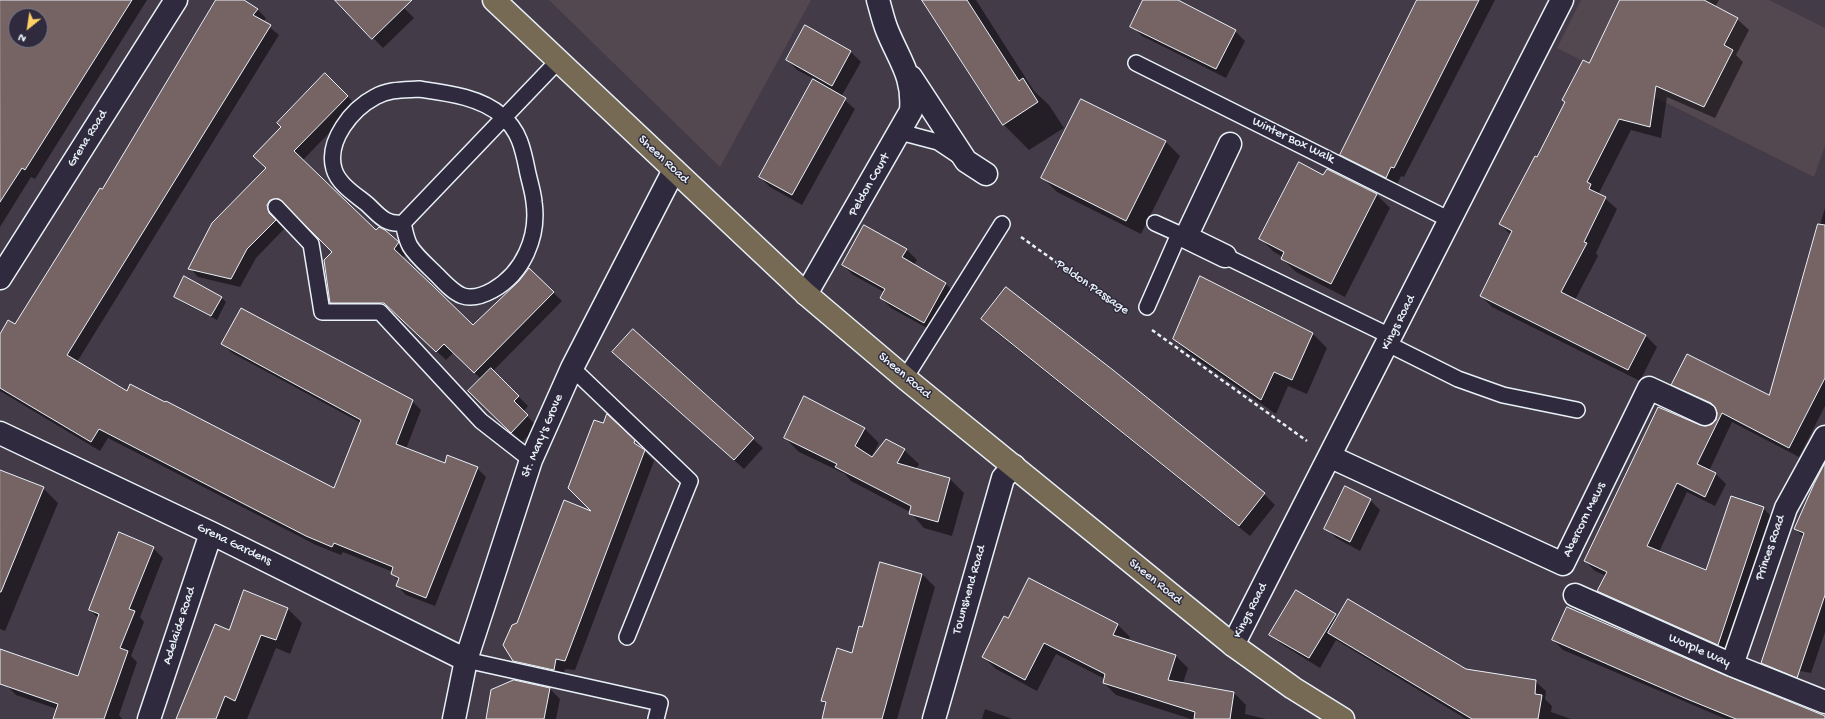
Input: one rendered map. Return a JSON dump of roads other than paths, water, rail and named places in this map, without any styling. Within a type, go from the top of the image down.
[{"type":"main road","name":"Sheen Road","points":[[494,0],[806,294],[905,378],[1233,645],[1293,688],[1343,719]]},
{"type":"street","name":"Grena Road","points":[[0,278],[176,0]]},
{"type":"street","name":"Peldon Court","points":[[878,0],[887,30],[906,70],[966,161],[986,174]]},
{"type":"street","name":"Kings Road","points":[[1233,645],[1331,457],[1562,0]]},
{"type":"street","name":"Peldon Court","points":[[806,294],[911,111],[912,96],[906,70]]},
{"type":"street","points":[[1226,256],[1183,236],[1230,144]]},
{"type":"street","name":"St. Mary's Grove","points":[[454,719],[466,660],[531,460],[572,368],[674,170]]},
{"type":"street","name":"Abercorn Mews","points":[[1331,457],[1563,564],[1649,388],[1705,414]]},
{"type":"street","name":"Grena Gardens","points":[[0,433],[211,533],[466,660]]},
{"type":"street","name":"Princes Road","points":[[1732,665],[1786,508],[1818,465],[1825,437]]},
{"type":"street","name":"Townshend Road","points":[[934,719],[1002,478],[1014,466]]},
{"type":"street","name":"Adelaide Road","points":[[149,719],[211,533]]},
{"type":"street","name":"Worple Way","points":[[1575,595],[1732,665],[1825,702]]},
{"type":"lane","points":[[402,223],[411,247],[450,288],[460,296],[472,299],[484,295],[500,286],[514,274],[523,262],[532,235],[534,203],[522,145],[514,129],[504,117],[483,104],[466,98],[420,89],[395,90],[375,96],[358,109],[335,141],[332,156],[334,170],[342,183],[384,220],[393,224],[402,223],[504,117],[558,61]]},
{"type":"lane","name":"Winter Box Walk","points":[[1136,63],[1450,220]]},
{"type":"lane","points":[[900,132],[938,142],[966,161]]},
{"type":"lane","points":[[276,207],[311,244],[322,312],[380,312],[481,421],[531,460]]},
{"type":"lane","points":[[1147,307],[1183,236],[1155,223]]},
{"type":"lane","points":[[905,378],[1002,224]]},
{"type":"lane","points":[[1226,256],[1390,340],[1458,378],[1503,395],[1577,410]]},
{"type":"lane","points":[[572,368],[690,481],[627,637]]},
{"type":"lane","points":[[466,660],[660,703],[656,719]]}]
